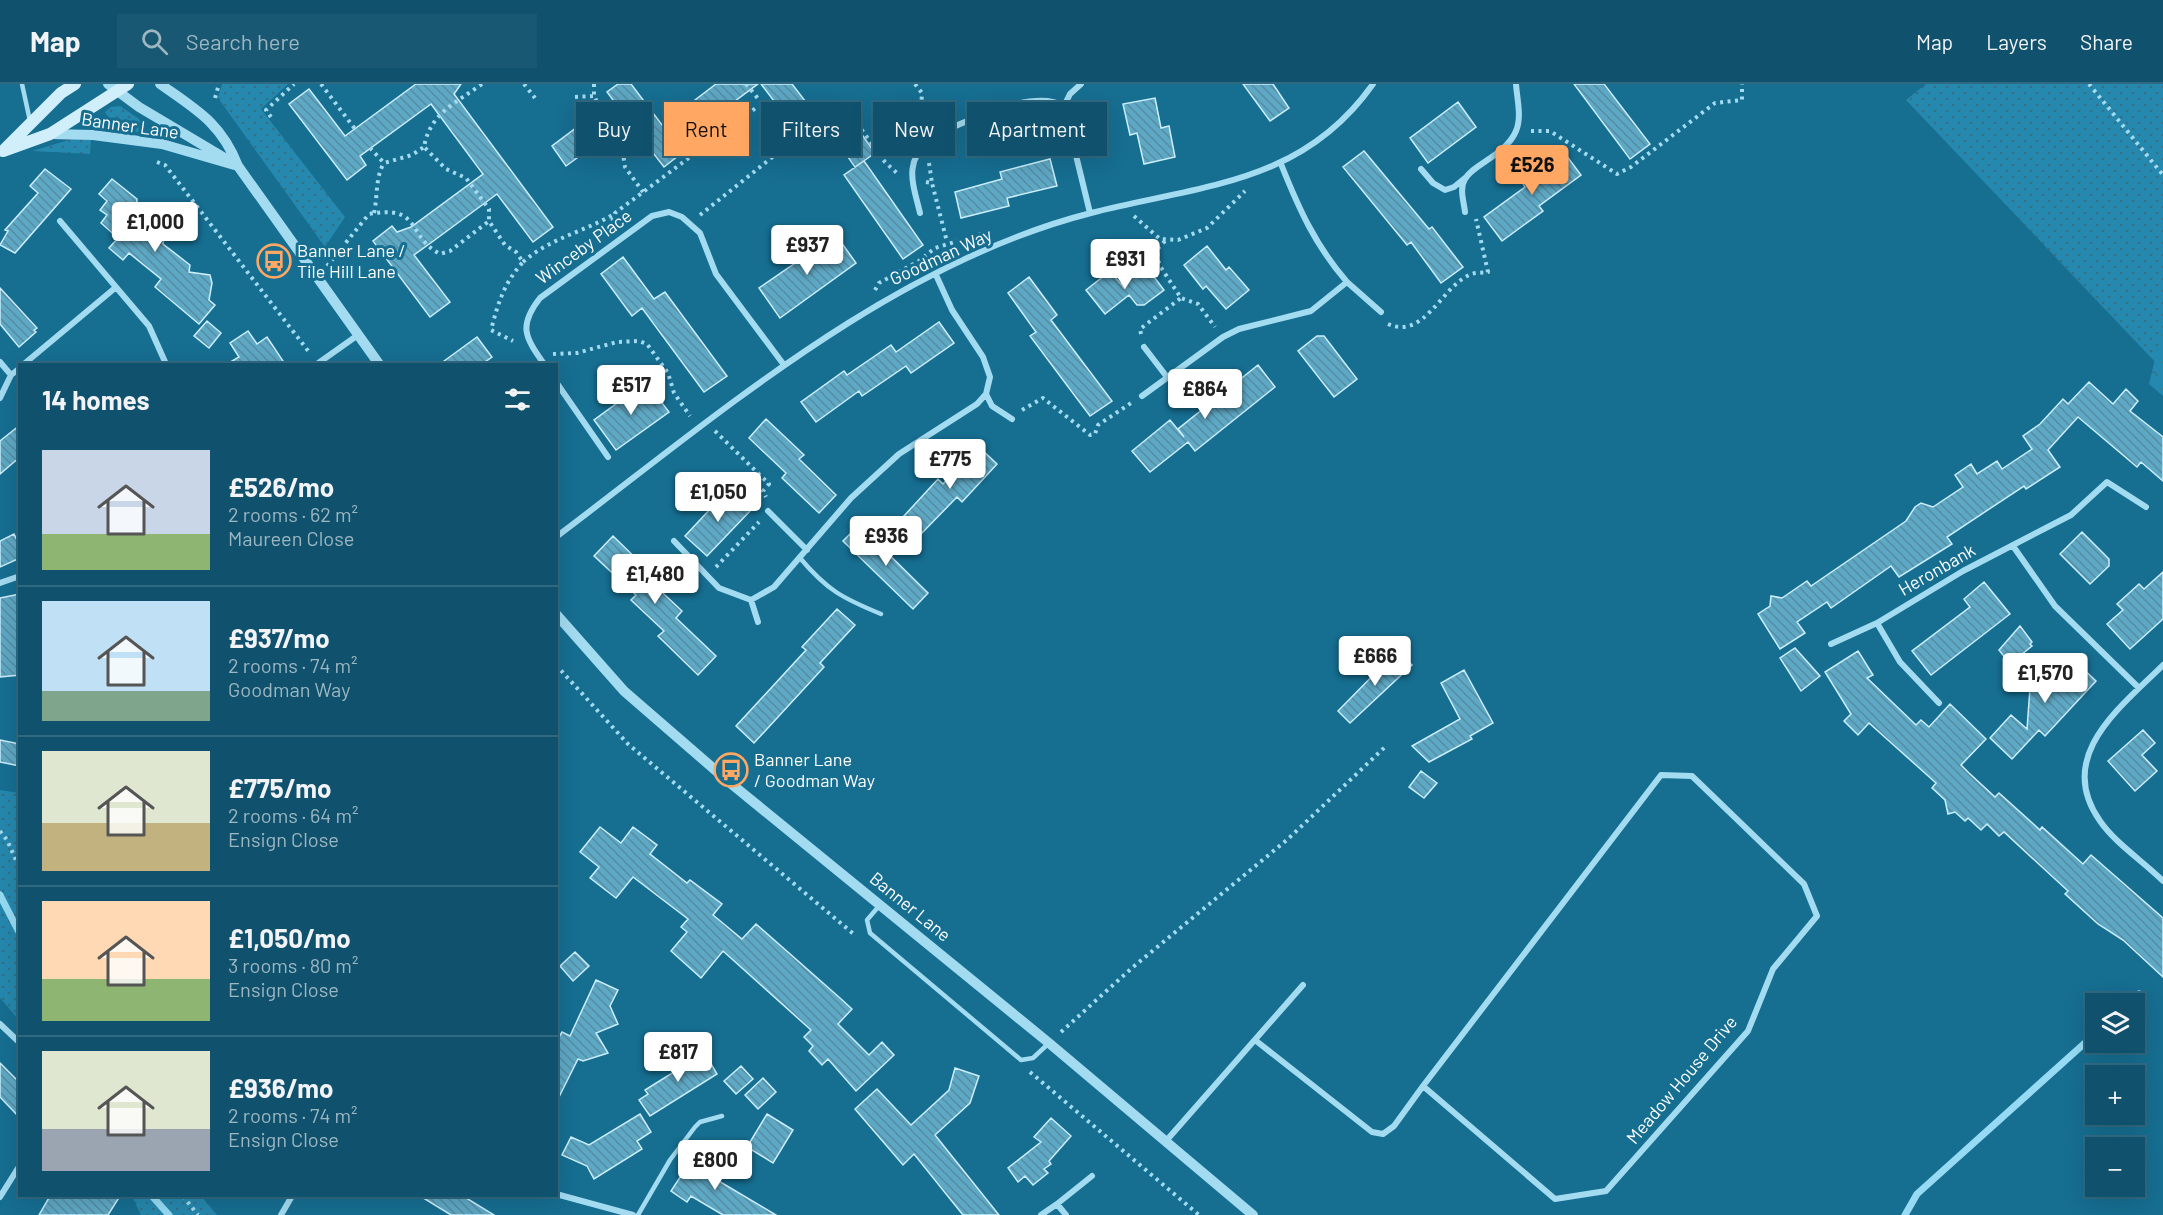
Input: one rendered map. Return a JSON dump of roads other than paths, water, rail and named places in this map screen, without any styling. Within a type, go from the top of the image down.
[{"type":"main road","points":[[2,152],[61,93],[75,84]]},
{"type":"main road","points":[[2,152],[50,134],[118,86]]},
{"type":"street","name":"Banner Lane","points":[[160,84],[207,117],[228,141],[238,166],[378,363]]},
{"type":"street","points":[[1066,102],[1070,94],[1081,84]]},
{"type":"street","name":"Goodman Way","points":[[558,535],[784,365],[879,304],[936,274],[1017,239],[1090,213],[1244,178],[1281,164],[1329,132],[1373,84]]},
{"type":"street","points":[[1421,170],[1445,190],[1454,187],[1505,147],[1516,131],[1519,117],[1516,84]]},
{"type":"street","name":"Banner Lane","points":[[118,86],[238,166]]},
{"type":"street","points":[[1032,102],[1049,100],[1054,102]]},
{"type":"street","name":"Banner Lane","points":[[50,134],[93,135],[162,144],[238,166]]},
{"type":"street","points":[[915,156],[913,159],[912,180],[920,213]]},
{"type":"street","points":[[1076,156],[1090,213]]},
{"type":"street","points":[[1281,164],[1304,222],[1331,264],[1347,282],[1382,312]]},
{"type":"street","points":[[1465,178],[1462,190],[1465,212]]},
{"type":"street","name":"Winceby Place","points":[[543,363],[528,342],[525,329],[529,312],[540,297],[652,216],[669,212],[690,223],[700,233],[716,274],[784,365]]},
{"type":"street","points":[[60,221],[148,326],[166,363]]},
{"type":"street","points":[[751,600],[774,587],[851,498],[899,454],[977,404],[986,393],[990,377],[983,357],[952,310],[936,274]]},
{"type":"street","points":[[1142,396],[1223,337],[1239,329],[1311,311],[1347,282]]},
{"type":"street","points":[[25,363],[115,288]]},
{"type":"street","points":[[318,363],[358,335]]},
{"type":"street","points":[[1144,347],[1167,378]]},
{"type":"street","points":[[0,362],[11,375]]},
{"type":"street","points":[[0,398],[11,375],[18,370]]},
{"type":"street","points":[[558,385],[609,457]]},
{"type":"street","points":[[986,393],[992,406],[1012,419]]},
{"type":"street","name":"Heronbank","points":[[1831,644],[1877,623],[1963,571],[2071,515],[2107,482],[2146,507]]},
{"type":"street","points":[[768,511],[807,550]]},
{"type":"street","points":[[674,541],[720,588],[751,600]]},
{"type":"street","points":[[2013,546],[2055,606],[2139,688]]},
{"type":"street","points":[[0,583],[18,577]]},
{"type":"street","points":[[751,600],[758,622]]},
{"type":"street","name":"Banner Lane","points":[[558,616],[624,691],[729,782],[1049,1043],[1253,1215]]},
{"type":"street","points":[[1877,623],[1900,662],[1939,703]]},
{"type":"street","points":[[2163,664],[2101,728],[2087,752],[2083,780],[2090,806],[2101,823],[2163,881]]},
{"type":"street","name":"Meadow House Drive","points":[[1255,1040],[1372,1132],[1383,1134],[1394,1126],[1423,1086],[1661,776],[1692,776],[1804,884],[1817,916],[1773,969],[1748,1031],[1606,1191],[1555,1198],[1423,1086]]},
{"type":"street","points":[[1166,1141],[1303,985]]},
{"type":"street","points":[[0,1024],[18,1041]]},
{"type":"street","points":[[0,1197],[18,1168]]},
{"type":"street","points":[[1041,1215],[1092,1176]]},
{"type":"street","points":[[558,1195],[633,1215]]},
{"type":"street","points":[[281,1215],[291,1197]]},
{"type":"street","points":[[1057,1204],[1066,1215]]},
{"type":"lane","points":[[22,84],[30,124]]},
{"type":"lane","points":[[800,558],[828,589],[847,600],[881,614]]},
{"type":"lane","points":[[880,904],[867,920],[870,933],[1021,1060],[1033,1058],[1049,1043]]},
{"type":"lane","points":[[638,1215],[670,1160],[695,1126],[700,1122],[722,1116]]},
{"type":"waterway","points":[[0,895],[18,930]]},
{"type":"waterway","points":[[1905,1215],[1917,1194],[2085,1043]]},
{"type":"waterway","points":[[153,1197],[169,1215]]},
{"type":"place","name":"Banner Lane / Tile Hill Lane","points":[[274,261]]},
{"type":"place","name":"Banner Lane / Goodman Way","points":[[731,770]]}]
